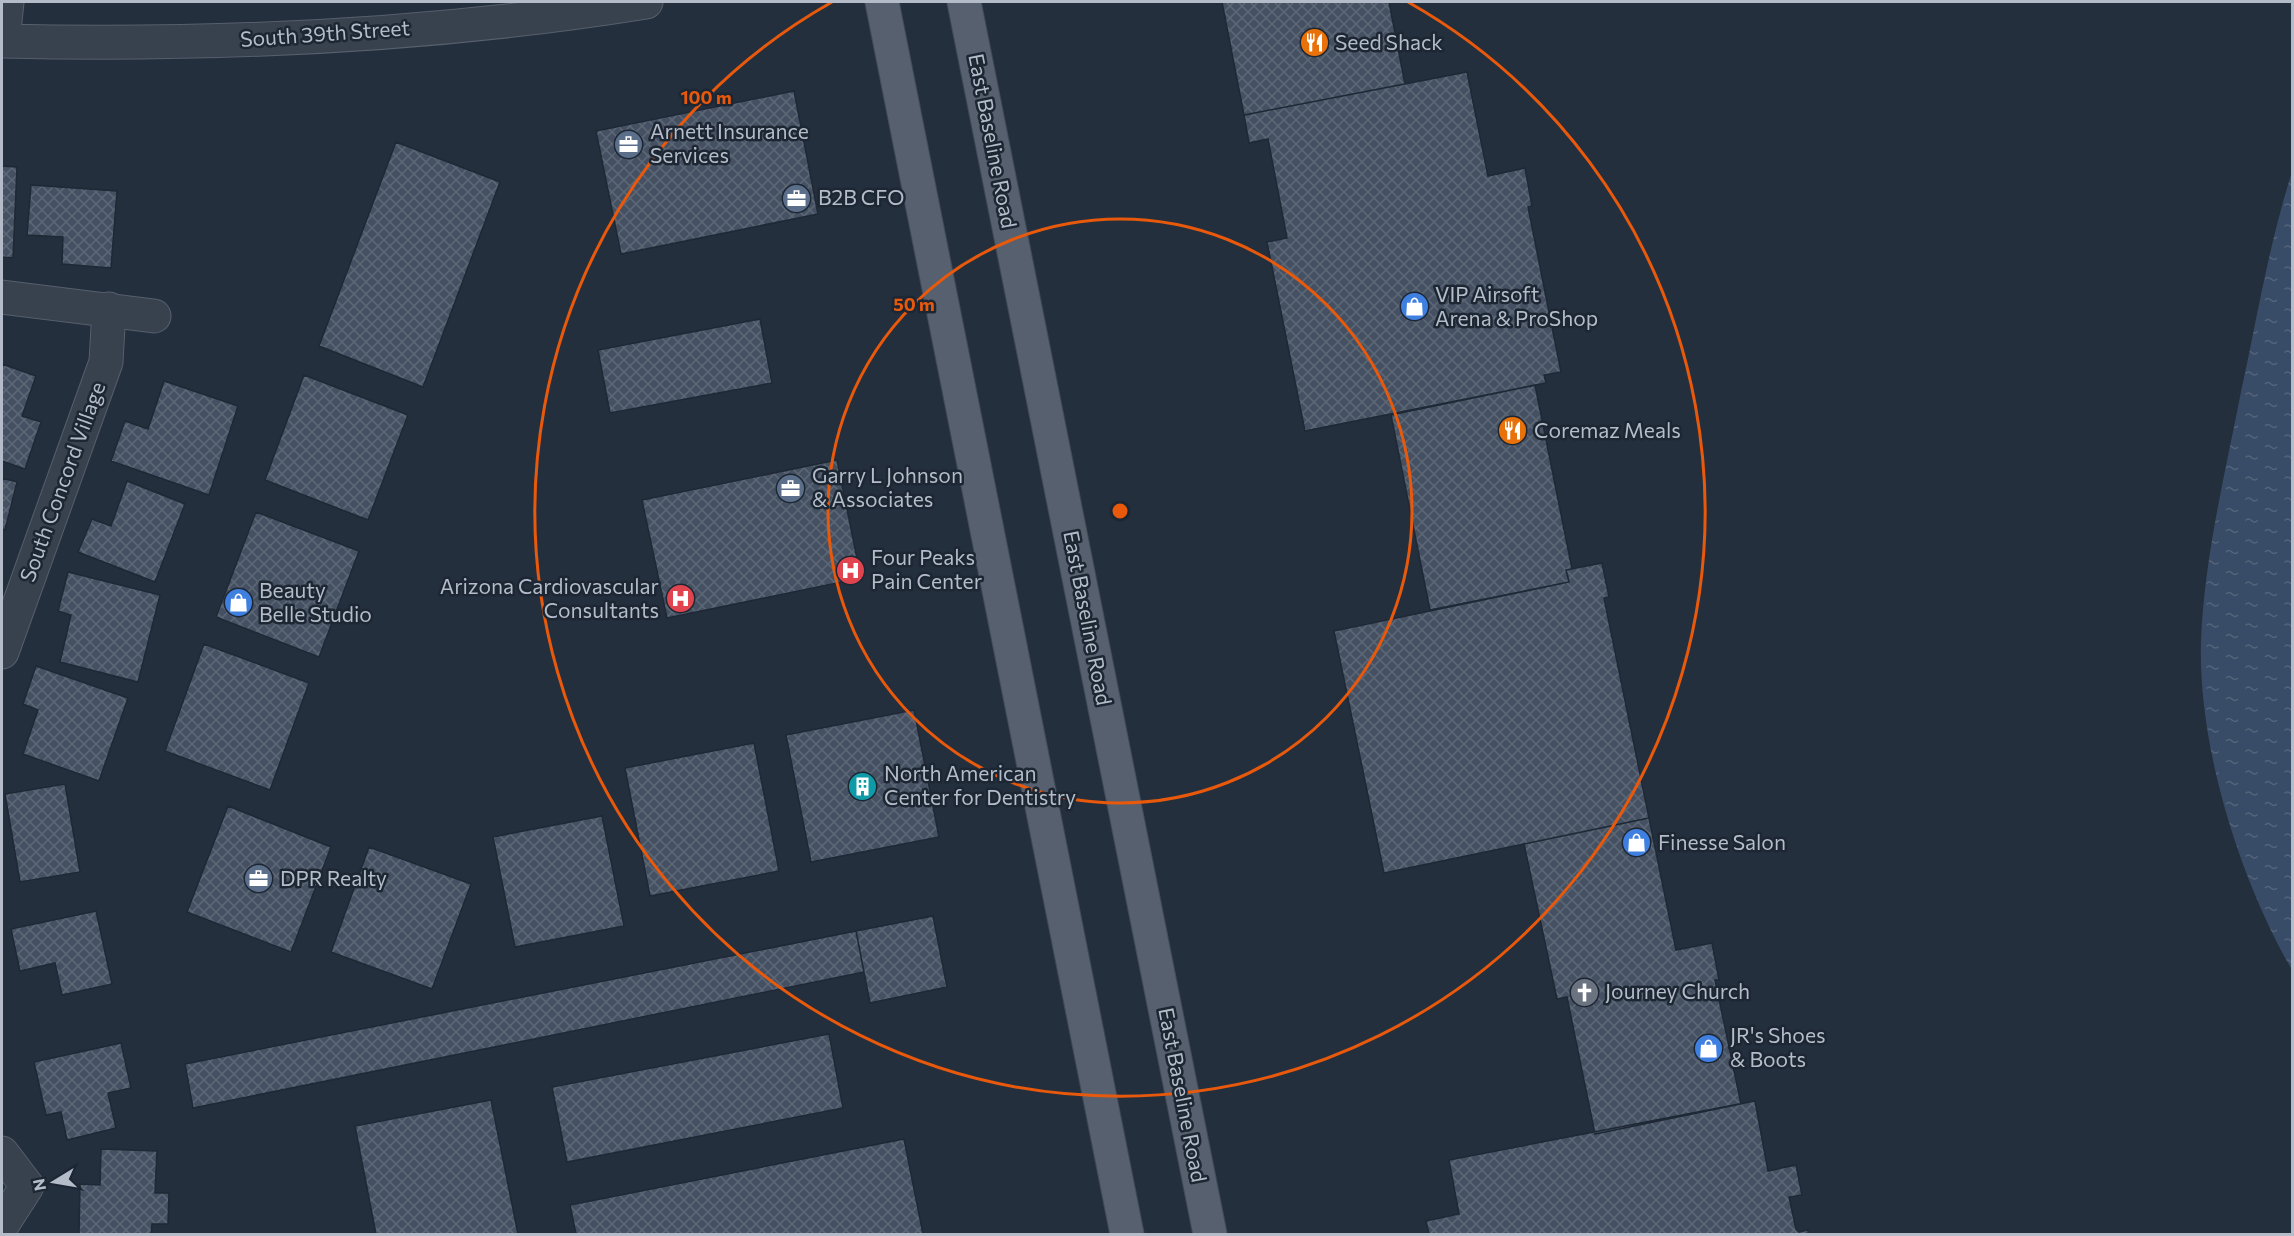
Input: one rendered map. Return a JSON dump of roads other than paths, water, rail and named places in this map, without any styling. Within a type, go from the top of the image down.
[{"type":"main road","points":[[882,2],[1127,1234]]},
{"type":"main road","name":"East Baseline Road","points":[[964,2],[1210,1234]]},
{"type":"street","points":[[2,41],[7,2]]},
{"type":"street","name":"South 39th Street","points":[[2,41],[222,41],[300,38],[558,15],[646,2]]},
{"type":"street","points":[[2,297],[154,316]]},
{"type":"street","name":"South Concord Village","points":[[2,652],[106,362],[109,309]]},
{"type":"street","points":[[2,1153],[27,1186],[2,1225]]},
{"type":"water","points":[[2292,172],[2292,970],[2255,896],[2226,812],[2207,725],[2202,683],[2201,642],[2206,579],[2222,485],[2270,254]]},
{"type":"place","name":"Seed Shack","points":[[1314,43]]},
{"type":"place","name":"Arnett Insurance Services","points":[[629,144]]},
{"type":"place","name":"B2B CFO","points":[[797,198]]},
{"type":"place","name":"VIP Airsoft Arena & ProShop","points":[[1414,307]]},
{"type":"place","name":"Coremaz Meals","points":[[1513,431]]},
{"type":"place","name":"Garry L Johnson & Associates","points":[[791,488]]},
{"type":"place","name":"Four Peaks Pain Center","points":[[850,570]]},
{"type":"place","name":"Arizona Cardiovascular Consultants","points":[[680,599]]},
{"type":"place","name":"Beauty Belle Studio","points":[[238,603]]},
{"type":"place","name":"North American Center for Dentistry","points":[[863,786]]},
{"type":"place","name":"Finesse Salon","points":[[1637,843]]},
{"type":"place","name":"DPR Realty","points":[[259,879]]},
{"type":"place","name":"Journey Church","points":[[1584,992]]},
{"type":"place","name":"JR's Shoes & Boots","points":[[1709,1048]]}]
